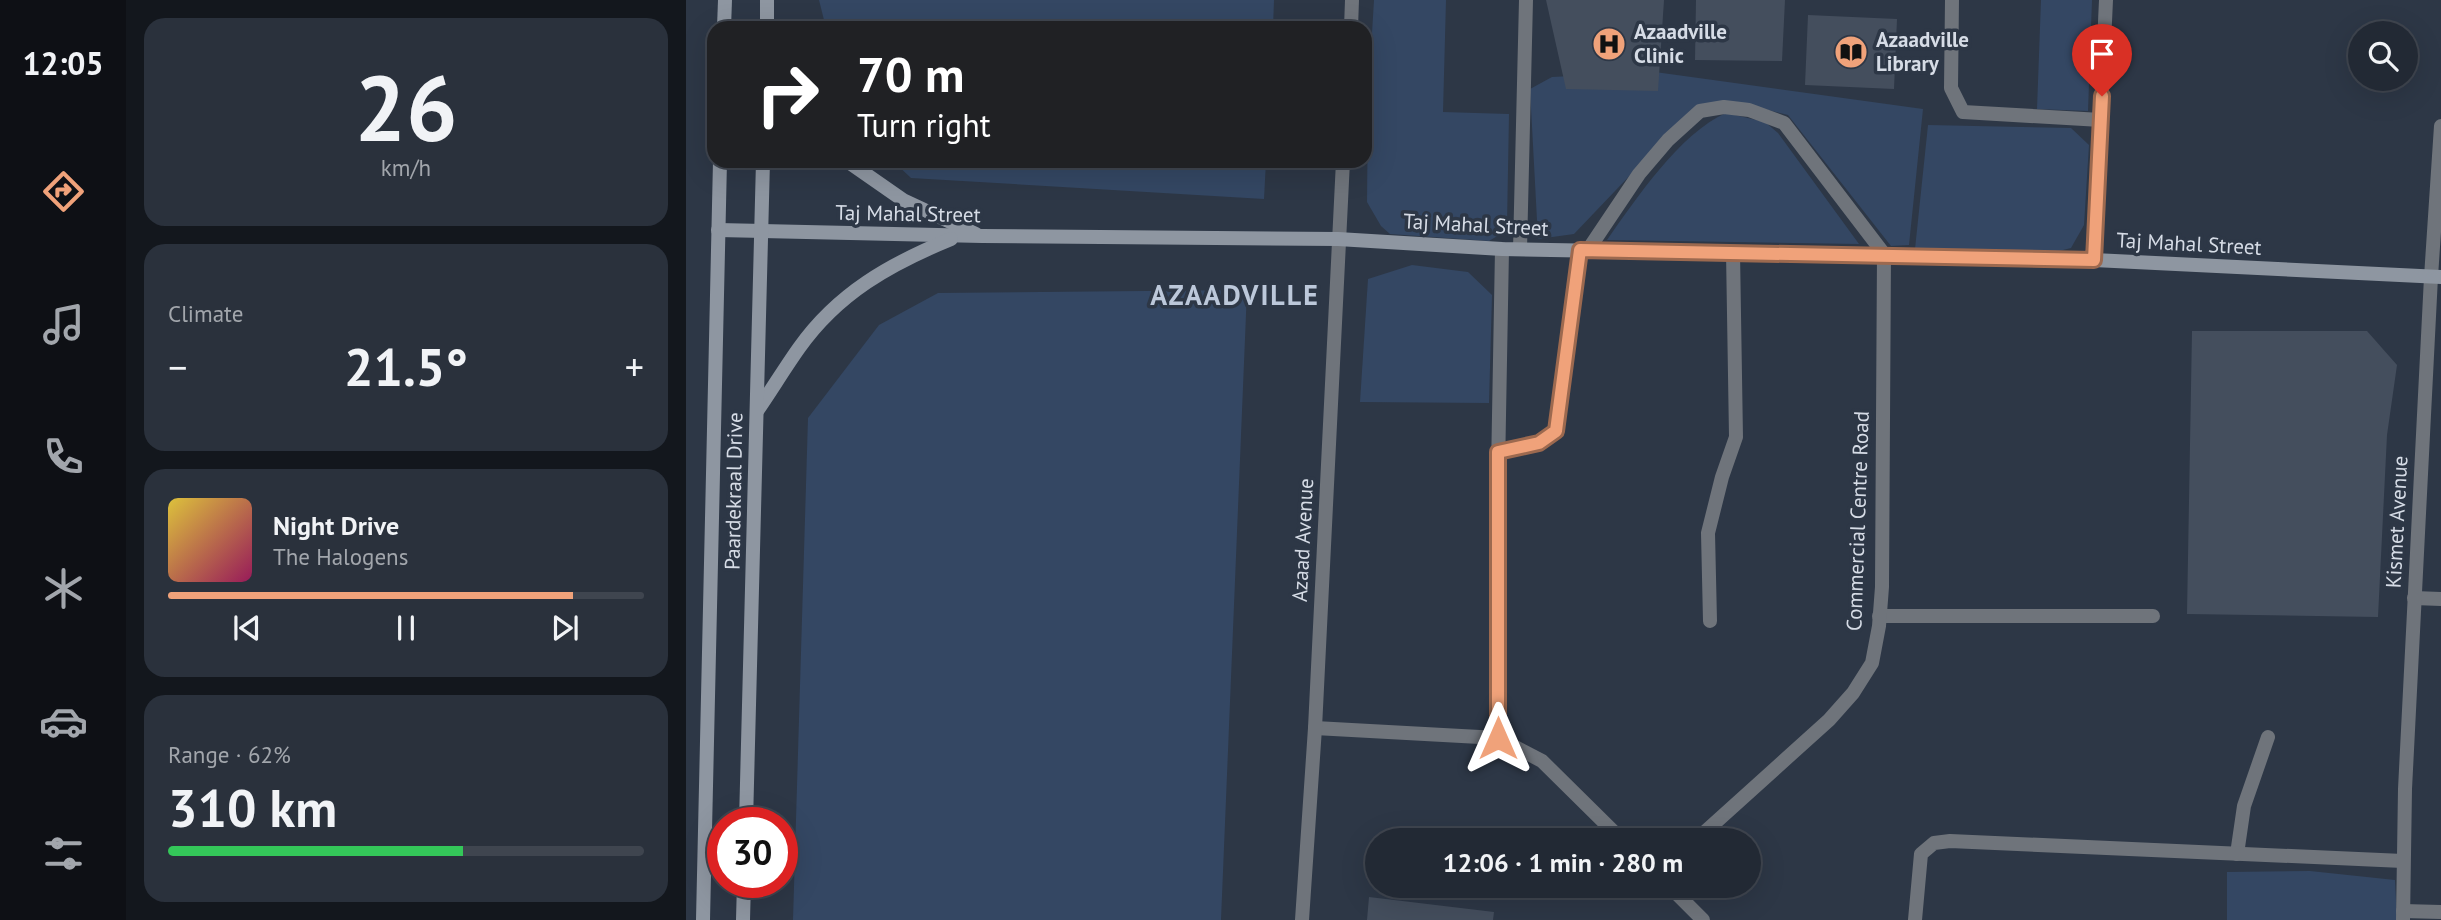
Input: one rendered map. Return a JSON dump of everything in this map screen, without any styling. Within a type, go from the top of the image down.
[{"type":"main road","points":[[724,21],[725,0]]},
{"type":"main road","points":[[767,0],[767,21]]},
{"type":"main road","name":"Paardekraal Drive","points":[[703,920],[720,168]]},
{"type":"main road","name":"Paardekraal Drive","points":[[746,807],[763,168]]},
{"type":"main road","points":[[857,168],[903,200],[982,236]]},
{"type":"main road","name":"Taj Mahal Street","points":[[718,230],[959,236],[1338,239],[1502,249],[2094,260],[2436,277]]},
{"type":"main road","points":[[757,411],[800,347],[846,296],[881,271],[911,255],[959,236]]},
{"type":"main road","points":[[743,920],[744,898]]},
{"type":"street","points":[[1351,21],[1352,0]]},
{"type":"street","points":[[1520,249],[1526,0]]},
{"type":"street","points":[[1952,0],[1951,88],[1963,112],[2101,120]]},
{"type":"street","points":[[2094,260],[2106,0]]},
{"type":"street","points":[[1498,452],[1539,443],[1556,431],[1584,250],[1639,174],[1668,140],[1700,111],[1724,107],[1749,110],[1784,123],[1884,254]]},
{"type":"street","name":"Kismet Avenue","points":[[2403,916],[2414,598],[2436,277],[2441,126]]},
{"type":"street","name":"Azaad Avenue","points":[[1301,920],[1315,728],[1343,168]]},
{"type":"street","points":[[1498,738],[1498,452],[1502,249]]},
{"type":"street","points":[[1710,621],[1708,533],[1722,477],[1736,437],[1733,252]]},
{"type":"street","name":"Commercial Centre Road","points":[[1709,828],[1829,720],[1853,693],[1872,663],[1882,587],[1884,254]]},
{"type":"street","points":[[2414,598],[2441,599]]},
{"type":"street","points":[[1879,615],[2153,617]]},
{"type":"street","points":[[1315,728],[1498,738],[1542,761],[1610,828]]},
{"type":"street","points":[[2237,854],[2244,806],[2268,737]]},
{"type":"street","points":[[1915,920],[1921,854],[1934,843],[1950,841],[2403,861]]},
{"type":"street","points":[[1681,898],[1703,920]]},
{"type":"street","points":[[2403,916],[2441,912]]},
{"type":"shaded area","points":[[819,0],[1274,0],[1273,21],[824,21]]},
{"type":"shaded area","points":[[1374,0],[1446,0],[1443,112],[1509,114],[1507,225],[1499,235],[1489,241],[1390,234],[1381,226],[1367,202],[1367,168],[1372,168]]},
{"type":"shaded area","points":[[2041,0],[2092,0],[2088,111],[2037,109]]},
{"type":"shaded area","points":[[1655,72],[1923,109],[1909,245],[1891,246],[1788,115],[1740,103],[1697,105],[1574,234],[1538,239],[1530,89],[1552,77]]},
{"type":"shaded area","points":[[1726,113],[1765,122],[1778,133],[1859,244],[1607,240],[1645,187],[1676,151],[1709,123]]},
{"type":"shaded area","points":[[1928,125],[2071,128],[2089,145],[2084,225],[2071,248],[2051,253],[1915,249]]},
{"type":"shaded area","points":[[900,168],[1266,168],[1264,199],[911,178]]},
{"type":"shaded area","points":[[1412,265],[1468,272],[1492,295],[1489,403],[1360,402],[1368,279]]},
{"type":"shaded area","points":[[1247,290],[1221,920],[793,920],[794,898],[798,898],[796,807],[808,418],[879,325],[938,293]]},
{"type":"shaded area","points":[[2310,871],[2395,880],[2397,920],[2227,920],[2227,872]]},
{"type":"building","name":"Azaadville Clinic","points":[[1546,0],[1664,0],[1658,91],[1566,89]]},
{"type":"building","points":[[1696,0],[1785,0],[1782,61],[1695,60]]},
{"type":"building","name":"Azaadville Library","points":[[1808,15],[1897,19],[1894,89],[1805,85]]},
{"type":"building","points":[[2192,331],[2367,331],[2397,365],[2387,435],[2378,617],[2187,614]]},
{"type":"building","points":[[1369,898],[1494,912],[1493,920],[1367,920]]},
{"type":"place","name":"Azaadville Clinic","points":[[1609,44]]},
{"type":"place","name":"Azaadville Library","points":[[1851,52]]},
{"type":"district","name":"AZAADVILLE","points":[[1235,295]]},
{"type":"route","points":[[1498,738],[1498,452],[1539,443],[1556,431],[1580,250],[2094,260],[2102,96]]}]
